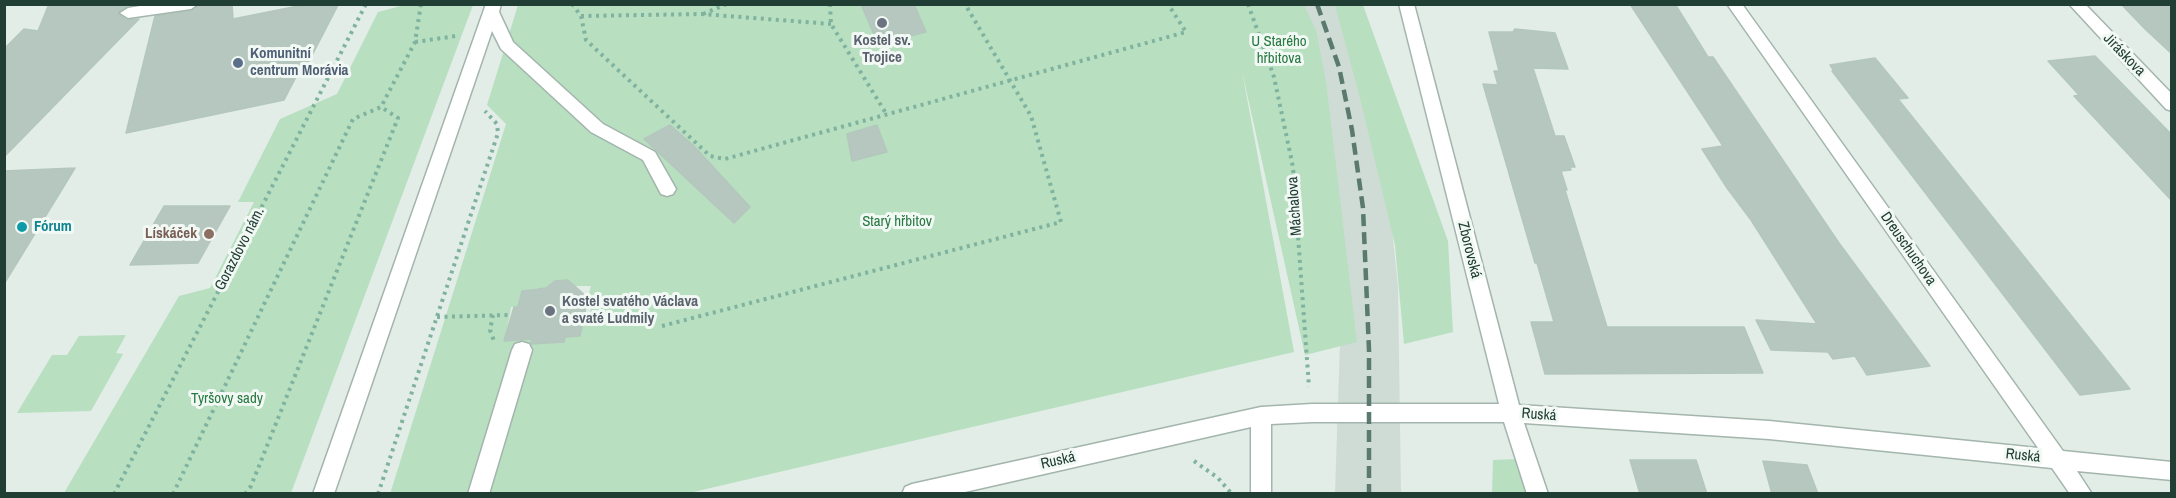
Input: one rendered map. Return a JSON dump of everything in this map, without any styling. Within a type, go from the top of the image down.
[{"type":"street","points":[[128,13],[191,4]]},
{"type":"street","name":"Zborovská","points":[[1406,4],[1511,413],[1538,494]]},
{"type":"street","name":"Dreuschuchova","points":[[1734,4],[2082,494]]},
{"type":"street","name":"Jiráskova","points":[[2076,4],[2172,105]]},
{"type":"street","points":[[492,8],[507,45],[597,128],[649,156],[667,189]]},
{"type":"street","points":[[323,494],[492,8]]},
{"type":"street","points":[[478,494],[522,350]]},
{"type":"street","name":"Ruská","points":[[912,494],[1261,416],[1312,413],[1511,413],[1769,430],[2172,471]]},
{"type":"street","points":[[1261,416],[1261,494]]},
{"type":"path","name":"Gorazdovo nám.","points":[[114,494],[366,4]]},
{"type":"path","points":[[173,494],[353,118],[381,107],[415,42],[421,4]]},
{"type":"path","points":[[572,4],[581,16],[586,40],[710,156],[725,159],[1186,32],[1168,4]]},
{"type":"path","points":[[702,14],[727,4]]},
{"type":"path","points":[[830,4],[831,24],[887,115]]},
{"type":"path","points":[[662,326],[1061,222],[1031,116],[965,4]]},
{"type":"path","name":"Máchalova","points":[[1248,4],[1274,77],[1293,167],[1305,354],[1312,413]]},
{"type":"path","points":[[581,16],[702,14],[831,24]]},
{"type":"path","points":[[415,42],[457,36]]},
{"type":"path","points":[[245,494],[251,486],[398,118],[381,107]]},
{"type":"path","points":[[378,494],[498,133],[497,124],[483,107]]},
{"type":"path","points":[[437,317],[509,315]]},
{"type":"shaded area","points":[[1294,5],[1341,5],[1390,209],[1398,287],[1401,493],[1335,493],[1340,343]]},
{"type":"green space","name":"Tyršovy sady","points":[[408,4],[473,5],[291,493],[64,493],[179,296],[210,288],[254,202],[238,202],[280,119],[337,94],[378,12]]},
{"type":"green space","name":"Starý hřbitov","points":[[518,5],[1304,5],[1316,30],[1326,81],[1357,342],[1305,355],[1242,71],[1294,352],[689,493],[390,494],[506,124],[487,105]],"holes":[[[568,280],[575,286],[591,286],[588,297],[593,298],[588,323],[582,324],[580,336],[565,337],[564,342],[531,344],[532,339],[505,341],[511,307],[518,307],[530,289],[546,288],[555,281]]]},
{"type":"green space","points":[[1335,5],[1363,5],[1448,241],[1453,332],[1404,344],[1395,245]]},
{"type":"green space","points":[[126,335],[116,353],[123,354],[91,411],[17,413],[52,355],[67,355],[79,336]]},
{"type":"green space","points":[[1516,459],[1527,493],[1492,494],[1493,460]]},
{"type":"building","points":[[49,4],[135,4],[127,6],[118,14],[127,20],[139,19],[4,157],[4,49],[24,29],[38,31]]},
{"type":"building","points":[[200,4],[232,4],[233,19],[303,5],[338,5],[302,75],[297,75],[284,100],[126,133],[155,16],[191,11]]},
{"type":"building","name":"Kostel sv. Trojice","points":[[861,4],[914,4],[926,32],[878,44]]},
{"type":"building","points":[[1630,4],[1675,4],[1708,57],[1713,57],[1839,243],[1930,366],[1867,375],[1855,356],[1833,359],[1828,352],[1771,350],[1756,320],[1817,324],[1751,220],[1702,149],[1723,146]]},
{"type":"building","points":[[2121,4],[2172,4],[2172,54],[2145,29]]},
{"type":"building","points":[[1515,29],[1555,33],[1568,69],[1533,68],[1555,136],[1564,136],[1575,167],[1561,171],[1607,327],[1744,327],[1763,373],[1545,374],[1531,322],[1554,322],[1483,84],[1498,85],[1494,71],[1499,71],[1489,32],[1513,32]]},
{"type":"building","points":[[2095,56],[2172,135],[2172,201],[2074,96],[2079,95],[2048,61]]},
{"type":"building","points":[[1875,58],[1908,98],[1898,99],[2130,389],[2080,395],[1832,71],[1834,71],[1830,65]]},
{"type":"building","points":[[670,125],[694,146],[750,207],[734,223],[644,139]]},
{"type":"building","points":[[877,125],[887,152],[852,161],[847,134]]},
{"type":"building","name":"Fórum","points":[[75,168],[4,284],[4,171]]},
{"type":"building","points":[[164,206],[230,206],[198,263],[130,265]]},
{"type":"building","name":"Kostel svatého Václava a svaté Ludmily","points":[[568,280],[588,298],[580,336],[565,337],[564,342],[531,344],[532,339],[504,341],[514,307],[518,307],[522,291],[546,288],[555,281]]},
{"type":"building","points":[[1630,460],[1696,460],[1707,494],[1640,494]]},
{"type":"building","points":[[1763,461],[1807,465],[1818,494],[1772,494]]},
{"type":"railway","points":[[1317,4],[1339,67],[1352,130],[1363,208],[1369,350],[1369,494]]},
{"type":"place","name":"Kostel sv. Trojice","points":[[882,23]]},
{"type":"place","name":"Komunitní centrum Morávia","points":[[238,63]]},
{"type":"place","name":"Fórum","points":[[22,227]]},
{"type":"place","name":"Lískáček","points":[[209,234]]},
{"type":"place","name":"Kostel svatého Václava a svaté Ludmily","points":[[550,311]]},
{"type":"park label","name":"U Starého hřbitova","points":[[1279,50]]}]
